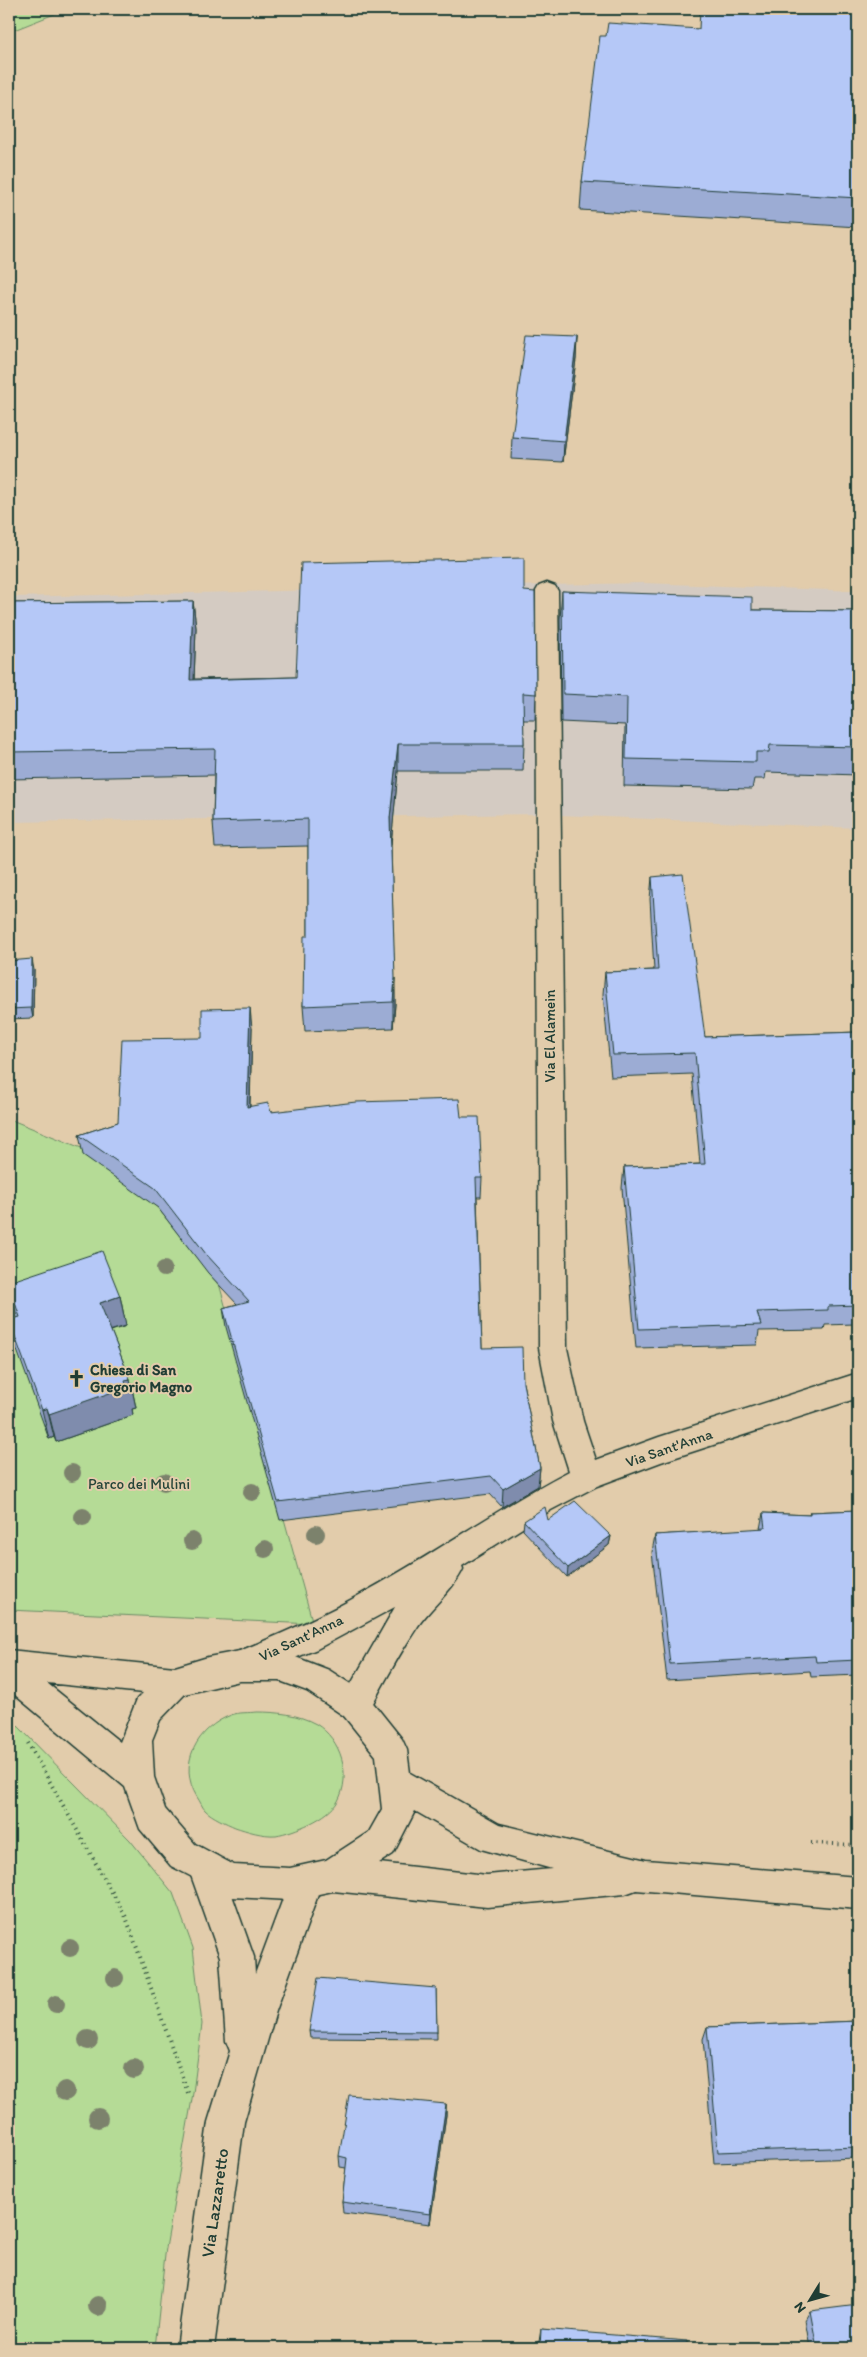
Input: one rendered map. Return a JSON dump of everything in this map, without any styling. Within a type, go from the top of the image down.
[{"type":"street","name":"Via El Alamein","points":[[547,591],[553,1348],[568,1421],[586,1477]]},
{"type":"street","name":"Via Sant'Anna","points":[[240,1666],[306,1639],[376,1602],[540,1501],[586,1477],[659,1450],[858,1386]]},
{"type":"street","name":"Via Sant'Anna","points":[[355,1705],[401,1624],[438,1578],[490,1532]]},
{"type":"street","points":[[9,1664],[175,1682],[208,1672],[240,1666],[280,1666],[318,1680],[355,1705],[391,1750],[399,1811],[381,1843],[319,1878]]},
{"type":"street","points":[[9,1671],[138,1776]]},
{"type":"street","points":[[175,1682],[148,1710],[136,1740],[138,1776],[152,1818],[183,1855],[231,1881],[290,1884],[319,1878],[487,1891],[646,1876]]},
{"type":"street","points":[[395,1782],[493,1838],[646,1876],[858,1892]]},
{"type":"street","name":"Via Lazzaretto","points":[[205,1867],[237,1957],[244,2060]]},
{"type":"street","name":"Via Lazzaretto","points":[[195,2348],[226,2122],[259,2011],[319,1878]]},
{"type":"path","points":[[23,1734],[126,1917],[190,2099]]},
{"type":"shaded area","points":[[643,583],[858,591],[858,828],[538,814],[9,822],[9,597]]},
{"type":"green space","points":[[9,9],[67,9],[9,32]]},
{"type":"green space","name":"Parco dei Mulini","points":[[9,1119],[99,1155],[157,1207],[220,1287],[313,1624],[9,1610]]},
{"type":"green space","points":[[257,1712],[287,1714],[316,1724],[325,1731],[338,1748],[344,1769],[342,1791],[338,1801],[327,1813],[292,1831],[276,1835],[250,1832],[219,1820],[204,1809],[191,1785],[190,1760],[200,1738],[219,1721],[231,1715]]},
{"type":"green space","points":[[9,1718],[10,1723],[18,1726],[130,1840],[173,1893],[193,1948],[202,2024],[193,2093],[165,2254],[155,2348],[9,2348]]},
{"type":"building","points":[[700,9],[858,9],[858,198],[582,182],[600,36],[606,36],[608,23],[699,29]]},
{"type":"building","points":[[526,335],[577,337],[564,441],[512,437]]},
{"type":"building","points":[[524,558],[524,591],[535,592],[536,694],[523,693],[524,744],[398,744],[390,818],[395,978],[393,1002],[303,1006],[304,936],[308,936],[308,819],[213,822],[215,749],[9,752],[9,603],[193,601],[190,680],[296,677],[301,563]]},
{"type":"building","points":[[562,591],[752,597],[752,610],[858,611],[858,747],[770,745],[769,752],[756,752],[756,762],[626,759],[627,697],[563,694]]},
{"type":"building","points":[[683,874],[705,1037],[858,1032],[858,1293],[855,1293],[858,1305],[828,1306],[828,1310],[757,1312],[761,1325],[639,1329],[624,1167],[705,1164],[695,1053],[613,1055],[605,972],[658,970],[652,877]]},
{"type":"building","points":[[32,959],[31,1008],[9,1009],[9,961]]},
{"type":"building","points":[[250,1008],[247,1107],[268,1103],[271,1112],[356,1102],[459,1099],[461,1117],[479,1117],[482,1178],[476,1178],[482,1348],[522,1347],[523,1383],[540,1468],[503,1489],[491,1476],[278,1502],[223,1308],[249,1301],[206,1254],[155,1188],[79,1135],[118,1122],[122,1039],[202,1038],[202,1009]]},
{"type":"building","name":"Chiesa di San Gregorio Magno","points":[[102,1251],[120,1296],[100,1303],[130,1379],[125,1380],[127,1387],[49,1414],[47,1408],[42,1410],[9,1320],[20,1317],[9,1282]]},
{"type":"building","points":[[575,1501],[611,1536],[568,1568],[524,1521],[545,1507],[548,1520]]},
{"type":"building","points":[[858,1510],[858,1660],[816,1662],[815,1656],[670,1664],[655,1535],[765,1528],[763,1513],[810,1515],[810,1512]]},
{"type":"building","points":[[318,1978],[436,1988],[437,2032],[309,2031]]},
{"type":"building","points":[[858,2021],[858,2147],[718,2152],[707,2027]]},
{"type":"building","points":[[349,2095],[446,2104],[430,2214],[342,2202],[347,2158],[339,2156]]},
{"type":"building","points":[[858,2305],[858,2348],[817,2348],[810,2311]]},
{"type":"building","points":[[541,2329],[687,2341],[687,2348],[540,2348]]},
{"type":"place","name":"Chiesa di San Gregorio Magno","points":[[76,1379]]}]
